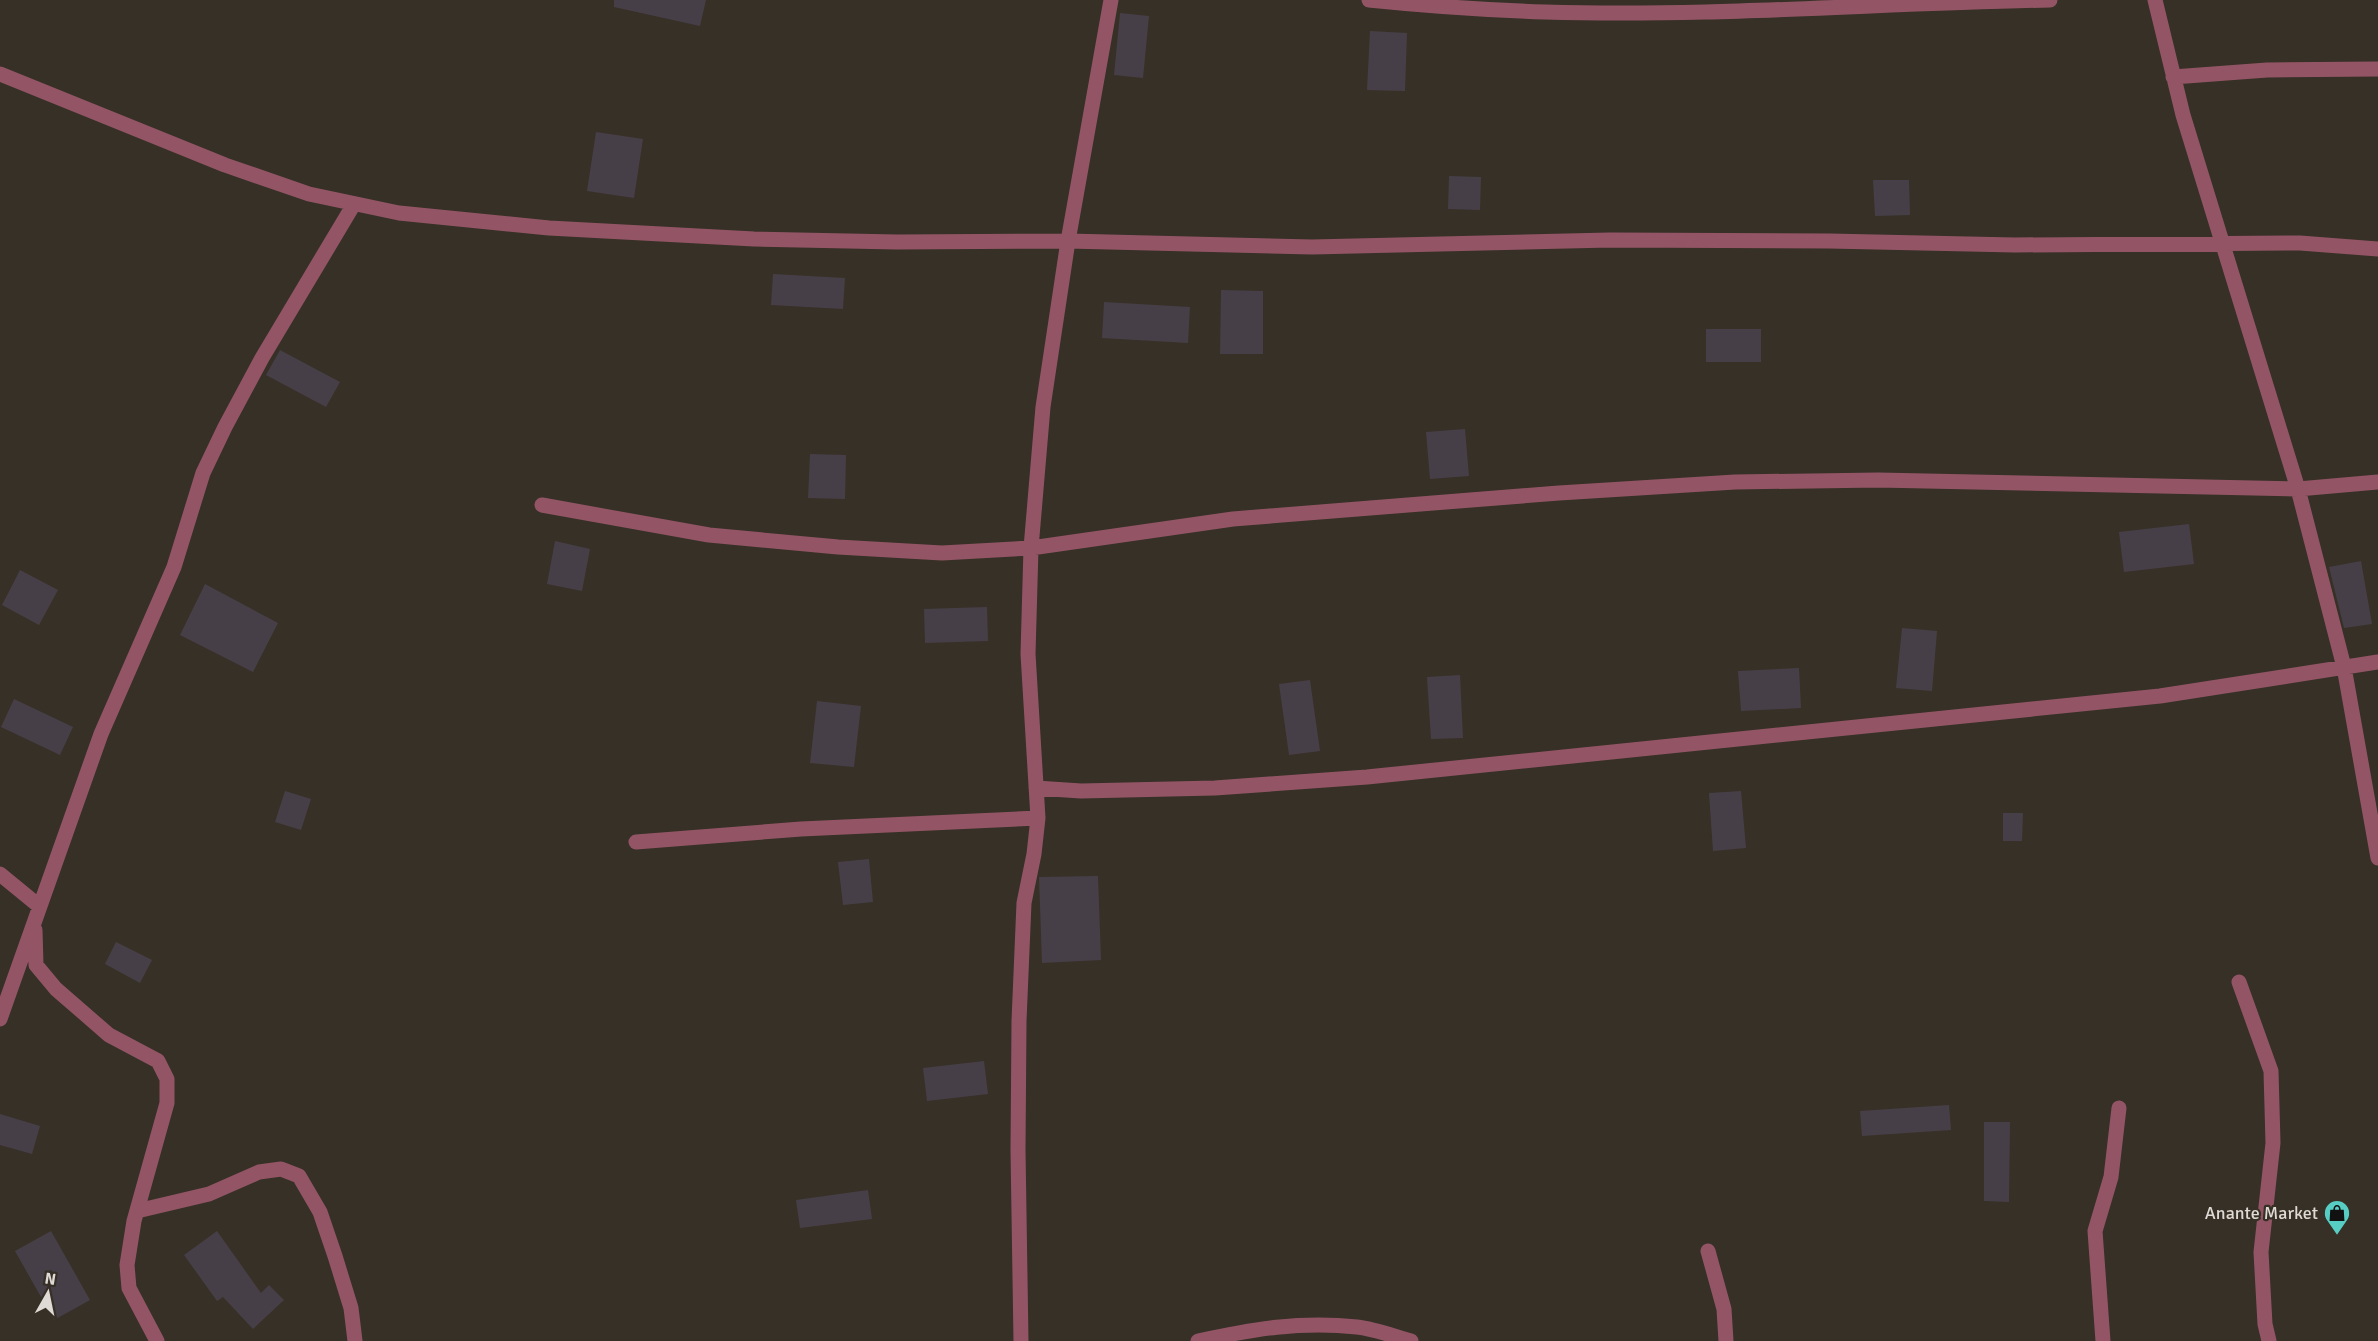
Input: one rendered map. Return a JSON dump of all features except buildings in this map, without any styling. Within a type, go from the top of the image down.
[{"type":"street","points":[[1022,1341],[1018,1150],[1019,1022],[1024,903],[1034,854],[1038,818],[1028,654],[1031,548],[1043,407],[1068,241],[1111,0]]},
{"type":"street","points":[[1368,0],[1424,6],[1546,12],[1658,12],[1835,4],[2050,0]]},
{"type":"street","points":[[2155,0],[2173,77],[2298,489],[2344,667],[2378,858]]},
{"type":"street","points":[[2173,77],[2267,70],[2378,69]]},
{"type":"street","points":[[0,74],[225,165],[309,194],[399,213],[549,228],[754,239],[897,242],[1068,241],[1312,247],[1610,240],[2015,245],[2300,243],[2378,249]]},
{"type":"street","points":[[0,1019],[100,734],[174,567],[203,473],[225,426],[262,358],[354,204]]},
{"type":"street","points":[[542,505],[710,535],[838,547],[942,553],[1031,548],[1233,519],[1560,493],[1735,482],[1890,480],[2298,489],[2378,482]]},
{"type":"street","points":[[1036,788],[1081,791],[1215,788],[1367,777],[2148,698],[2378,662]]},
{"type":"street","points":[[636,842],[812,828],[1038,818]]},
{"type":"street","points":[[0,874],[39,906]]},
{"type":"street","points":[[34,921],[36,965],[56,989],[109,1035],[158,1062],[167,1079],[167,1103],[137,1211],[127,1265],[129,1288],[157,1341]]},
{"type":"street","points":[[17,970],[36,965]]},
{"type":"street","points":[[2239,982],[2271,1071],[2273,1143],[2261,1252],[2265,1324],[2269,1341]]},
{"type":"street","points":[[2103,1341],[2096,1231],[2111,1177],[2119,1108]]},
{"type":"street","points":[[137,1211],[209,1194],[259,1172],[281,1169],[299,1176],[320,1212],[335,1256],[351,1308],[355,1341]]},
{"type":"street","points":[[1708,1251],[1724,1309],[1726,1341]]},
{"type":"street","points":[[1198,1341],[1256,1328],[1308,1324],[1360,1327],[1411,1341]]},
{"type":"place","name":"Anante Market","points":[[2337,1236]]}]
